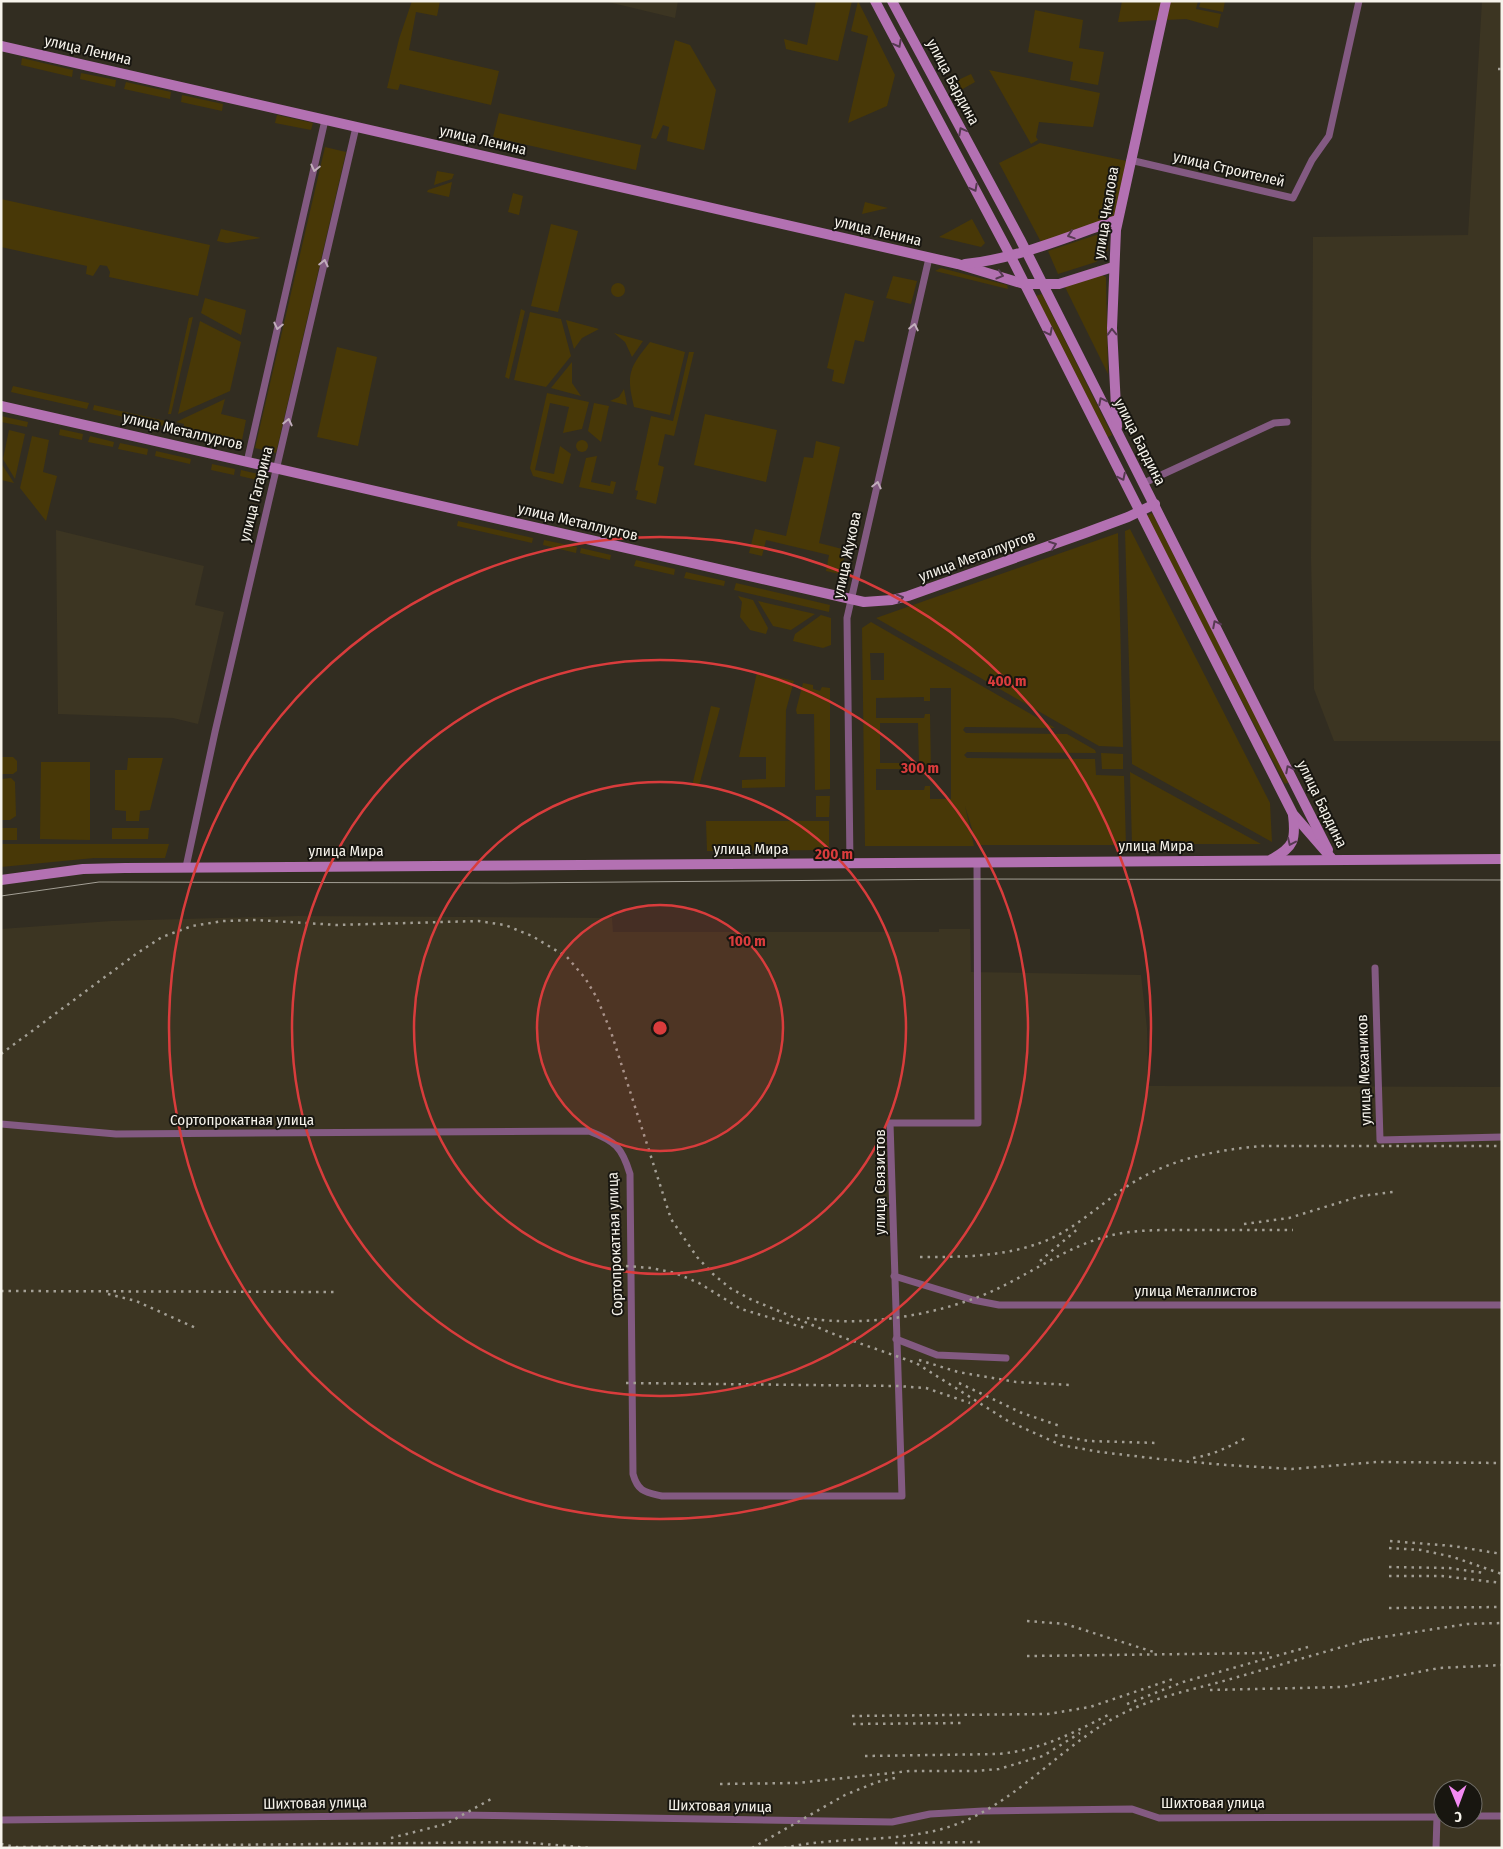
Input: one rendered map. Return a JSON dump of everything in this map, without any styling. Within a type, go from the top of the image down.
[{"type":"main road","name":"улица Бардина","points":[[875,1],[1010,255],[1293,814],[1333,860]]},
{"type":"main road","name":"улица Бардина","points":[[892,1],[1026,250],[1333,860]]},
{"type":"main road","name":"улица Чкалова","points":[[1118,433],[1112,328],[1113,268],[1117,220],[1166,1]]},
{"type":"main road","name":"улица Ленина","points":[[1,46],[958,264],[1024,284],[1042,282],[1058,284],[1113,268]]},
{"type":"main road","name":"улица Ленина","points":[[958,264],[985,262],[1117,220]]},
{"type":"main road","name":"улица Металлургов","points":[[1,406],[852,601],[876,602],[908,596],[1139,512],[1155,504]]},
{"type":"main road","points":[[1242,714],[1257,706]]},
{"type":"main road","points":[[1270,860],[1285,852],[1292,844],[1295,831],[1293,814]]},
{"type":"main road","name":"улица Мира","points":[[1,880],[83,869],[186,867],[1502,859]]},
{"type":"street","name":"улица Строителей","points":[[1130,160],[1293,198],[1312,160],[1329,136],[1359,1]]},
{"type":"street","name":"улица Гагарина","points":[[247,462],[325,120]]},
{"type":"street","name":"улица Гагарина","points":[[186,867],[215,732],[356,127]]},
{"type":"street","name":"улица Жукова","points":[[850,864],[847,618],[929,258]]},
{"type":"street","points":[[1144,482],[1274,423],[1287,422]]},
{"type":"street","name":"улица Связистов","points":[[902,1496],[890,1123],[978,1122],[977,862]]},
{"type":"street","name":"улица Механиков","points":[[1375,968],[1380,1140],[1502,1137]]},
{"type":"street","name":"Сортопрокатная улица","points":[[1,1124],[116,1134],[589,1131],[610,1139],[624,1154],[630,1174],[632,1474],[636,1486],[645,1492],[662,1496],[902,1496]]},
{"type":"street","name":"улица Металлистов","points":[[894,1276],[973,1300],[999,1305],[1502,1306]]},
{"type":"street","points":[[896,1339],[937,1355],[1006,1358]]},
{"type":"street","name":"Шихтовая улица","points":[[1,1820],[461,1815],[892,1822],[930,1814],[983,1811],[1122,1809],[1132,1809],[1159,1818],[1433,1817]]},
{"type":"street","points":[[1483,1816],[1502,1816]]},
{"type":"street","points":[[1436,1848],[1438,1829]]},
{"type":"shaded area","points":[[412,1],[440,1],[437,16],[416,12],[409,50],[499,71],[491,105],[400,84],[398,90],[387,88],[399,39]]},
{"type":"shaded area","points":[[604,1],[678,1],[675,18]]},
{"type":"shaded area","points":[[816,1],[852,1],[838,61],[786,49],[784,39],[807,45]]},
{"type":"shaded area","points":[[858,1],[895,75],[887,106],[848,123],[868,36],[851,31]]},
{"type":"shaded area","points":[[1122,1],[1163,1],[1159,20],[1118,22]]},
{"type":"shaded area","points":[[1169,1],[1198,1],[1196,9],[1221,14],[1218,28],[1186,19],[1165,20]]},
{"type":"shaded area","points":[[1201,1],[1225,1],[1223,12],[1199,7]]},
{"type":"shaded area","points":[[1482,1],[1502,1],[1502,741],[1334,741],[1314,689],[1311,558],[1313,237],[1468,235]]},
{"type":"shaded area","points":[[1035,10],[1083,20],[1079,48],[1104,52],[1098,85],[1070,80],[1073,62],[1028,52]]},
{"type":"shaded area","points":[[675,40],[690,45],[716,90],[704,150],[667,141],[669,127],[663,125],[656,139],[651,138]]},
{"type":"shaded area","points":[[22,58],[73,70],[72,77],[21,65]]},
{"type":"shaded area","points":[[989,70],[1100,93],[1093,127],[1039,122],[1036,137],[1038,140],[1031,144]]},
{"type":"shaded area","points":[[81,73],[116,80],[115,87],[80,79]]},
{"type":"shaded area","points":[[971,74],[975,82],[961,90],[956,81]]},
{"type":"shaded area","points":[[126,82],[171,92],[170,99],[124,89]]},
{"type":"shaded area","points":[[182,95],[223,104],[222,111],[181,102]]},
{"type":"shaded area","points":[[499,113],[641,145],[636,170],[493,137]]},
{"type":"shaded area","points":[[277,115],[313,123],[311,130],[275,123]]},
{"type":"shaded area","points":[[1040,143],[1127,161],[1115,218],[1041,242],[999,163]]},
{"type":"shaded area","points":[[325,147],[346,152],[276,453],[255,448]]},
{"type":"shaded area","points":[[437,171],[454,174],[452,179],[434,185]]},
{"type":"shaded area","points":[[452,182],[449,197],[427,192],[428,190]]},
{"type":"shaded area","points":[[513,193],[523,196],[519,215],[508,212]]},
{"type":"shaded area","points":[[1,199],[210,245],[198,296],[109,277],[110,272],[107,266],[100,265],[93,276],[86,274],[87,266],[1,247]]},
{"type":"shaded area","points":[[865,202],[888,208],[862,214]]},
{"type":"shaded area","points":[[972,219],[985,243],[981,247],[939,237]]},
{"type":"shaded area","points":[[551,224],[578,231],[558,312],[531,306]]},
{"type":"shaded area","points":[[221,229],[261,238],[227,243],[217,241]]},
{"type":"shaded area","points":[[1108,231],[1108,250],[1096,262],[1058,274],[1048,251]]},
{"type":"shaded area","points":[[941,268],[1007,285],[1008,289],[935,271]]},
{"type":"shaded area","points":[[1097,273],[1106,277],[1108,374],[1064,285]]},
{"type":"shaded area","points":[[893,276],[917,281],[911,304],[886,298]]},
{"type":"shaded area","points":[[618,283],[623,285],[625,290],[623,295],[618,297],[613,295],[611,290],[613,285]]},
{"type":"shaded area","points":[[845,293],[874,301],[864,342],[855,340],[844,384],[832,381],[834,370],[827,368]]},
{"type":"shaded area","points":[[1042,294],[1112,435],[1106,438],[1035,296]]},
{"type":"shaded area","points":[[205,298],[246,310],[241,335],[201,313]]},
{"type":"shaded area","points":[[521,309],[525,311],[509,379],[505,377]]},
{"type":"shaded area","points":[[530,312],[561,319],[571,356],[546,387],[514,380]]},
{"type":"shaded area","points":[[193,317],[171,414],[168,414],[189,318]]},
{"type":"shaded area","points":[[566,320],[599,329],[582,338],[574,349]]},
{"type":"shaded area","points":[[200,321],[241,342],[230,391],[178,414]]},
{"type":"shaded area","points":[[614,333],[643,341],[632,357],[625,342]]},
{"type":"shaded area","points":[[650,342],[685,352],[670,415],[634,407],[630,387],[631,372],[638,358]]},
{"type":"shaded area","points":[[337,347],[377,357],[358,446],[317,437]]},
{"type":"shaded area","points":[[689,352],[694,352],[674,436],[665,434],[658,465],[664,467],[656,504],[636,499],[638,491],[635,490],[651,416],[673,421]]},
{"type":"shaded area","points":[[572,362],[572,383],[581,396],[551,388]]},
{"type":"shaded area","points":[[13,386],[89,403],[87,409],[11,392]]},
{"type":"shaded area","points":[[624,389],[627,405],[610,401],[619,397]]},
{"type":"shaded area","points":[[547,393],[589,402],[582,429],[563,433],[569,407],[550,403],[535,470],[554,474],[560,446],[571,454],[563,484],[533,476],[530,468]]},
{"type":"shaded area","points":[[225,399],[221,414],[246,420],[241,445],[183,431],[184,424],[176,422]]},
{"type":"shaded area","points":[[594,403],[609,406],[601,442],[588,431]]},
{"type":"shaded area","points":[[94,405],[170,422],[168,427],[93,410]]},
{"type":"shaded area","points":[[705,414],[777,430],[766,482],[694,465]]},
{"type":"shaded area","points":[[1,416],[28,422],[27,427],[1,422]]},
{"type":"shaded area","points":[[60,429],[83,434],[82,440],[59,435]]},
{"type":"shaded area","points":[[9,430],[25,434],[15,479],[3,459]]},
{"type":"shaded area","points":[[32,436],[49,440],[43,472],[57,476],[46,521],[20,488]]},
{"type":"shaded area","points":[[90,436],[114,442],[113,447],[88,442]]},
{"type":"shaded area","points":[[580,440],[584,440],[588,446],[584,452],[580,452],[576,448],[576,444]]},
{"type":"shaded area","points":[[816,441],[840,447],[819,543],[846,550],[840,574],[826,571],[829,555],[766,540],[762,556],[749,553],[755,529],[786,536],[804,457],[813,458]]},
{"type":"shaded area","points":[[120,443],[148,449],[147,455],[118,449]]},
{"type":"shaded area","points":[[156,451],[191,459],[190,464],[155,456]]},
{"type":"shaded area","points":[[597,456],[591,482],[610,486],[611,481],[616,482],[613,494],[579,487],[586,458]]},
{"type":"shaded area","points":[[1,463],[14,483],[1,480]]},
{"type":"shaded area","points":[[212,464],[235,469],[234,475],[211,470]]},
{"type":"shaded area","points":[[241,470],[262,475],[261,481],[240,476]]},
{"type":"shaded area","points":[[1152,513],[1291,781],[1285,784],[1146,516]]},
{"type":"shaded area","points":[[458,521],[533,538],[532,543],[457,526]]},
{"type":"shaded area","points":[[1130,529],[1270,803],[1272,842],[1132,764],[1125,531]]},
{"type":"shaded area","points":[[56,530],[204,566],[195,605],[224,612],[198,724],[173,718],[58,714]]},
{"type":"shaded area","points":[[1118,533],[1123,747],[1099,746],[876,618]]},
{"type":"shaded area","points":[[544,540],[577,547],[576,553],[543,545]]},
{"type":"shaded area","points":[[581,548],[611,555],[610,560],[580,553]]},
{"type":"shaded area","points":[[636,560],[675,569],[674,575],[634,566]]},
{"type":"shaded area","points":[[686,572],[725,581],[724,586],[684,578]]},
{"type":"shaded area","points":[[736,583],[830,605],[829,612],[734,590]]},
{"type":"shaded area","points":[[738,596],[753,600],[768,628],[766,634],[750,630],[740,617],[742,602]]},
{"type":"shaded area","points":[[758,601],[815,614],[791,630],[773,626]]},
{"type":"shaded area","points":[[821,615],[831,618],[831,645],[823,648],[793,641],[795,634]]},
{"type":"shaded area","points":[[871,622],[1055,728],[965,727],[963,730],[966,733],[1067,734],[1095,750],[1096,753],[967,752],[964,755],[967,758],[1095,759],[1096,775],[1124,776],[1126,845],[977,845],[965,806],[974,846],[865,846],[862,628]],"holes":[[[870,653],[884,653],[884,680],[871,680]],[[930,688],[951,688],[951,799],[930,799],[930,786],[925,786],[924,790],[876,790],[876,769],[924,769],[924,772],[931,772],[930,714],[925,714],[924,718],[876,718],[876,698],[924,697],[924,701],[930,701]],[[880,723],[918,723],[919,763],[880,763]]]},
{"type":"shaded area","points":[[757,672],[794,681],[786,710],[785,787],[742,788],[742,780],[766,779],[766,757],[739,757]]},
{"type":"shaded area","points":[[803,683],[813,685],[813,689],[820,691],[822,687],[830,688],[830,789],[815,790],[814,714],[797,714],[796,710]]},
{"type":"shaded area","points":[[711,706],[720,708],[699,786],[692,786]]},
{"type":"shaded area","points":[[1101,753],[1123,754],[1123,769],[1102,769]]},
{"type":"shaded area","points":[[1,757],[13,757],[17,761],[17,771],[13,774],[1,774]]},
{"type":"shaded area","points":[[128,758],[163,758],[150,810],[140,811],[139,821],[126,821],[126,811],[115,810],[115,770],[127,770]]},
{"type":"shaded area","points":[[41,762],[90,762],[90,840],[40,839]]},
{"type":"shaded area","points":[[1130,772],[1261,844],[1132,844]]},
{"type":"shaded area","points":[[11,778],[15,782],[16,816],[10,820],[1,820],[1,779]]},
{"type":"shaded area","points":[[816,796],[830,796],[829,817],[816,817]]},
{"type":"shaded area","points":[[706,821],[829,821],[829,850],[707,851]]},
{"type":"shaded area","points":[[1,828],[17,828],[17,840],[1,840]]},
{"type":"shaded area","points":[[112,828],[149,828],[148,839],[112,839]]},
{"type":"shaded area","points":[[1,844],[169,844],[165,858],[94,858],[1,867]]},
{"type":"shaded area","points":[[298,916],[612,918],[613,932],[939,932],[939,929],[970,929],[971,972],[1141,975],[1147,1028],[1148,1086],[1502,1087],[1502,1848],[1,1848],[1,929],[111,921]]},
{"type":"tram line","points":[[1,896],[99,882],[509,883],[977,879],[1502,880]]},
{"type":"railway","points":[[1,1054],[136,954],[162,937],[192,926],[223,921],[257,920],[337,925],[478,921],[505,925],[532,936],[567,957],[585,978],[597,998],[611,1032],[671,1219],[697,1257],[713,1274],[730,1288],[750,1299],[836,1335],[916,1363],[1008,1421],[1061,1445],[1160,1459],[1292,1469],[1377,1462],[1502,1463]]},
{"type":"railway","points":[[920,1257],[986,1255],[1034,1245],[1070,1228],[1126,1187],[1157,1170],[1191,1158],[1226,1150],[1262,1146],[1502,1146]]},
{"type":"railway","points":[[1244,1224],[1289,1218],[1361,1196],[1393,1192]]},
{"type":"railway","points":[[1040,1261],[1080,1227]]},
{"type":"railway","points":[[807,1318],[830,1321],[879,1320],[930,1312],[978,1297],[1075,1248],[1101,1238],[1123,1233],[1157,1230],[1293,1230]]},
{"type":"railway","points":[[626,1266],[651,1268],[675,1273],[699,1283],[741,1309],[805,1328]]},
{"type":"railway","points":[[1,1291],[334,1292]]},
{"type":"railway","points":[[108,1294],[136,1301],[198,1329]]},
{"type":"railway","points":[[919,1360],[958,1372],[1016,1382],[1071,1385]]},
{"type":"railway","points":[[626,1383],[897,1386],[926,1388],[970,1403]]},
{"type":"railway","points":[[959,1383],[1022,1413],[1060,1426]]},
{"type":"railway","points":[[1055,1435],[1089,1441],[1158,1443]]},
{"type":"railway","points":[[1193,1458],[1221,1450],[1247,1437]]},
{"type":"railway","points":[[1390,1541],[1453,1546],[1502,1554]]},
{"type":"railway","points":[[1389,1548],[1421,1550],[1453,1557],[1502,1574]]},
{"type":"railway","points":[[1389,1567],[1449,1568],[1484,1573]]},
{"type":"railway","points":[[1389,1576],[1442,1576],[1502,1583]]},
{"type":"railway","points":[[1389,1608],[1502,1607]]},
{"type":"railway","points":[[1027,1621],[1065,1624],[1154,1652]]},
{"type":"railway","points":[[1363,1640],[1467,1624],[1502,1623]]},
{"type":"railway","points":[[784,1848],[830,1841],[899,1837],[945,1828],[989,1809],[1088,1735],[1108,1721],[1130,1710],[1174,1694],[1370,1639]]},
{"type":"railway","points":[[1127,1704],[1183,1682],[1308,1647]]},
{"type":"railway","points":[[1027,1656],[1269,1653]]},
{"type":"railway","points":[[1210,1690],[1342,1687],[1439,1668],[1502,1665]]},
{"type":"railway","points":[[852,1716],[1048,1714],[1090,1707],[1173,1679]]},
{"type":"railway","points":[[865,1756],[999,1754],[1015,1752],[1043,1745],[1108,1715]]},
{"type":"railway","points":[[853,1724],[964,1723]]},
{"type":"railway","points":[[720,1784],[797,1783],[910,1771],[999,1769],[1043,1756],[1080,1733]]},
{"type":"railway","points":[[752,1848],[845,1795],[877,1782],[895,1778]]},
{"type":"railway","points":[[391,1838],[446,1824],[493,1798]]},
{"type":"railway","points":[[1,1844],[16,1847],[520,1842],[590,1848]]},
{"type":"railway","points":[[895,1843],[982,1842]]}]
